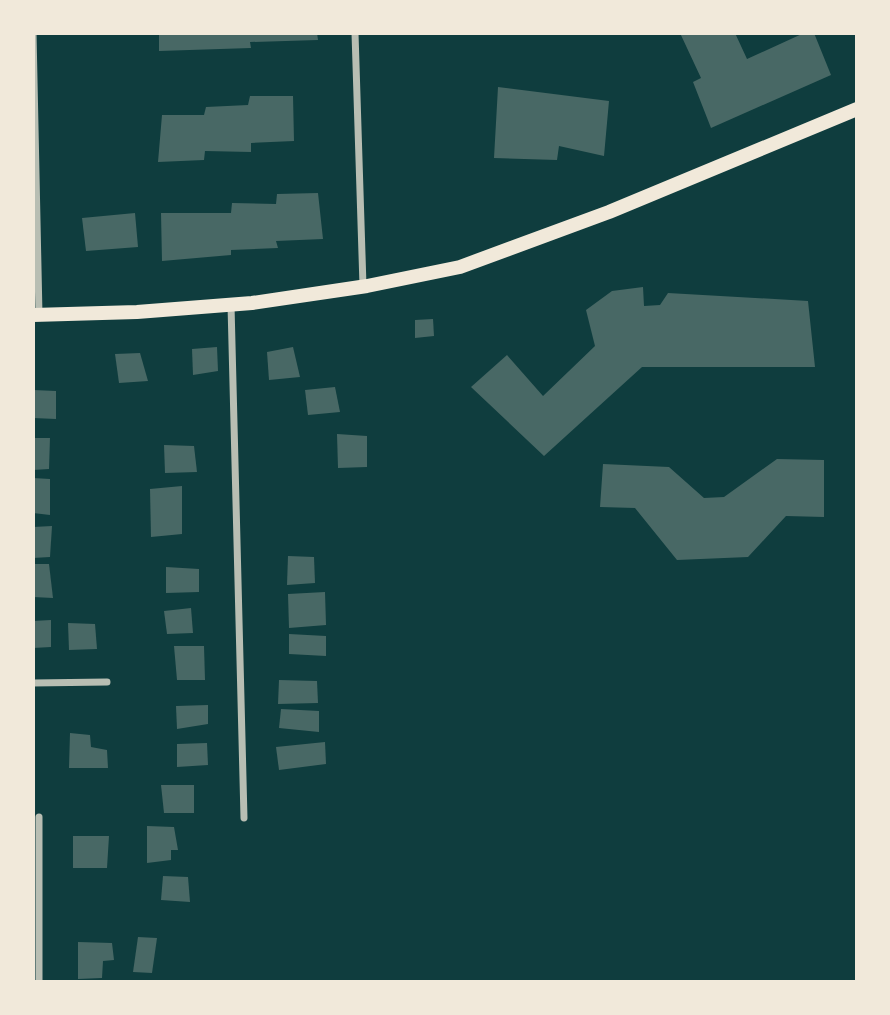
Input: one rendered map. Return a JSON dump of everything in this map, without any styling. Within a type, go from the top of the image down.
[{"type":"main road","points":[[36,316],[137,312],[231,304],[363,287],[460,267],[609,212],[857,109]]},
{"type":"street","points":[[33,33],[36,316]]},
{"type":"street","points":[[355,33],[363,287]]},
{"type":"street","points":[[231,304],[244,818]]},
{"type":"street","points":[[33,683],[107,682]]},
{"type":"street","points":[[39,817],[39,982]]},
{"type":"building","points":[[159,33],[317,33],[318,40],[250,42],[251,48],[159,51]]},
{"type":"building","points":[[680,33],[735,33],[747,59],[804,33],[814,33],[831,75],[711,128],[693,82],[701,78]]},
{"type":"building","points":[[498,87],[609,101],[604,156],[559,146],[557,160],[494,158]]},
{"type":"building","points":[[250,96],[293,96],[294,141],[251,143],[251,152],[205,151],[204,160],[158,162],[162,115],[204,115],[206,107],[248,105]]},
{"type":"building","points":[[318,193],[323,239],[276,241],[278,248],[231,250],[231,255],[162,261],[161,213],[231,213],[232,203],[276,204],[277,194]]},
{"type":"building","points":[[135,213],[138,247],[86,251],[82,218]]},
{"type":"building","points":[[643,287],[644,306],[660,305],[668,293],[808,301],[815,367],[642,367],[544,456],[471,387],[507,355],[543,396],[595,346],[586,310],[612,291]]},
{"type":"building","points":[[433,319],[434,336],[415,338],[415,320]]},
{"type":"building","points":[[217,347],[218,371],[193,375],[192,349]]},
{"type":"building","points":[[293,347],[300,377],[269,380],[267,352]]},
{"type":"building","points":[[140,353],[148,381],[119,383],[115,354]]},
{"type":"building","points":[[335,387],[340,412],[308,415],[305,390]]},
{"type":"building","points":[[33,390],[56,391],[56,419],[33,418]]},
{"type":"building","points":[[337,434],[367,436],[367,467],[338,468]]},
{"type":"building","points":[[33,438],[50,438],[49,469],[33,470]]},
{"type":"building","points":[[164,445],[194,446],[197,472],[165,473]]},
{"type":"building","points":[[777,459],[824,460],[824,517],[786,516],[748,557],[677,560],[635,508],[600,507],[603,464],[669,467],[704,498],[724,497]]},
{"type":"building","points":[[33,478],[50,479],[50,515],[33,513]]},
{"type":"building","points":[[182,486],[182,534],[151,537],[150,489]]},
{"type":"building","points":[[52,526],[50,557],[33,558],[33,527]]},
{"type":"building","points":[[288,556],[314,557],[315,583],[287,585]]},
{"type":"building","points":[[33,564],[49,564],[53,598],[33,597]]},
{"type":"building","points":[[166,567],[199,569],[199,592],[166,593]]},
{"type":"building","points":[[325,592],[326,625],[289,628],[288,594]]},
{"type":"building","points":[[191,608],[193,633],[167,634],[164,611]]},
{"type":"building","points":[[51,620],[51,647],[33,648],[33,621]]},
{"type":"building","points":[[68,623],[95,624],[97,649],[69,650]]},
{"type":"building","points":[[289,634],[326,636],[326,656],[289,654]]},
{"type":"building","points":[[174,646],[204,646],[205,680],[177,680]]},
{"type":"building","points":[[279,680],[317,681],[318,703],[278,704]]},
{"type":"building","points":[[208,705],[208,724],[177,729],[176,706]]},
{"type":"building","points":[[281,709],[319,711],[319,732],[279,728]]},
{"type":"building","points":[[70,733],[90,735],[91,747],[107,750],[108,768],[69,768]]},
{"type":"building","points":[[325,742],[326,764],[279,770],[276,747]]},
{"type":"building","points":[[207,743],[208,765],[177,767],[177,744]]},
{"type":"building","points":[[161,785],[194,785],[194,813],[164,813]]},
{"type":"building","points":[[147,826],[174,827],[178,850],[171,850],[171,860],[147,863]]},
{"type":"building","points":[[73,836],[109,836],[107,868],[73,868]]},
{"type":"building","points":[[163,876],[188,877],[190,902],[161,900]]},
{"type":"building","points":[[138,937],[157,938],[152,973],[133,972]]},
{"type":"building","points":[[78,942],[112,943],[114,960],[103,961],[102,978],[78,979]]}]
